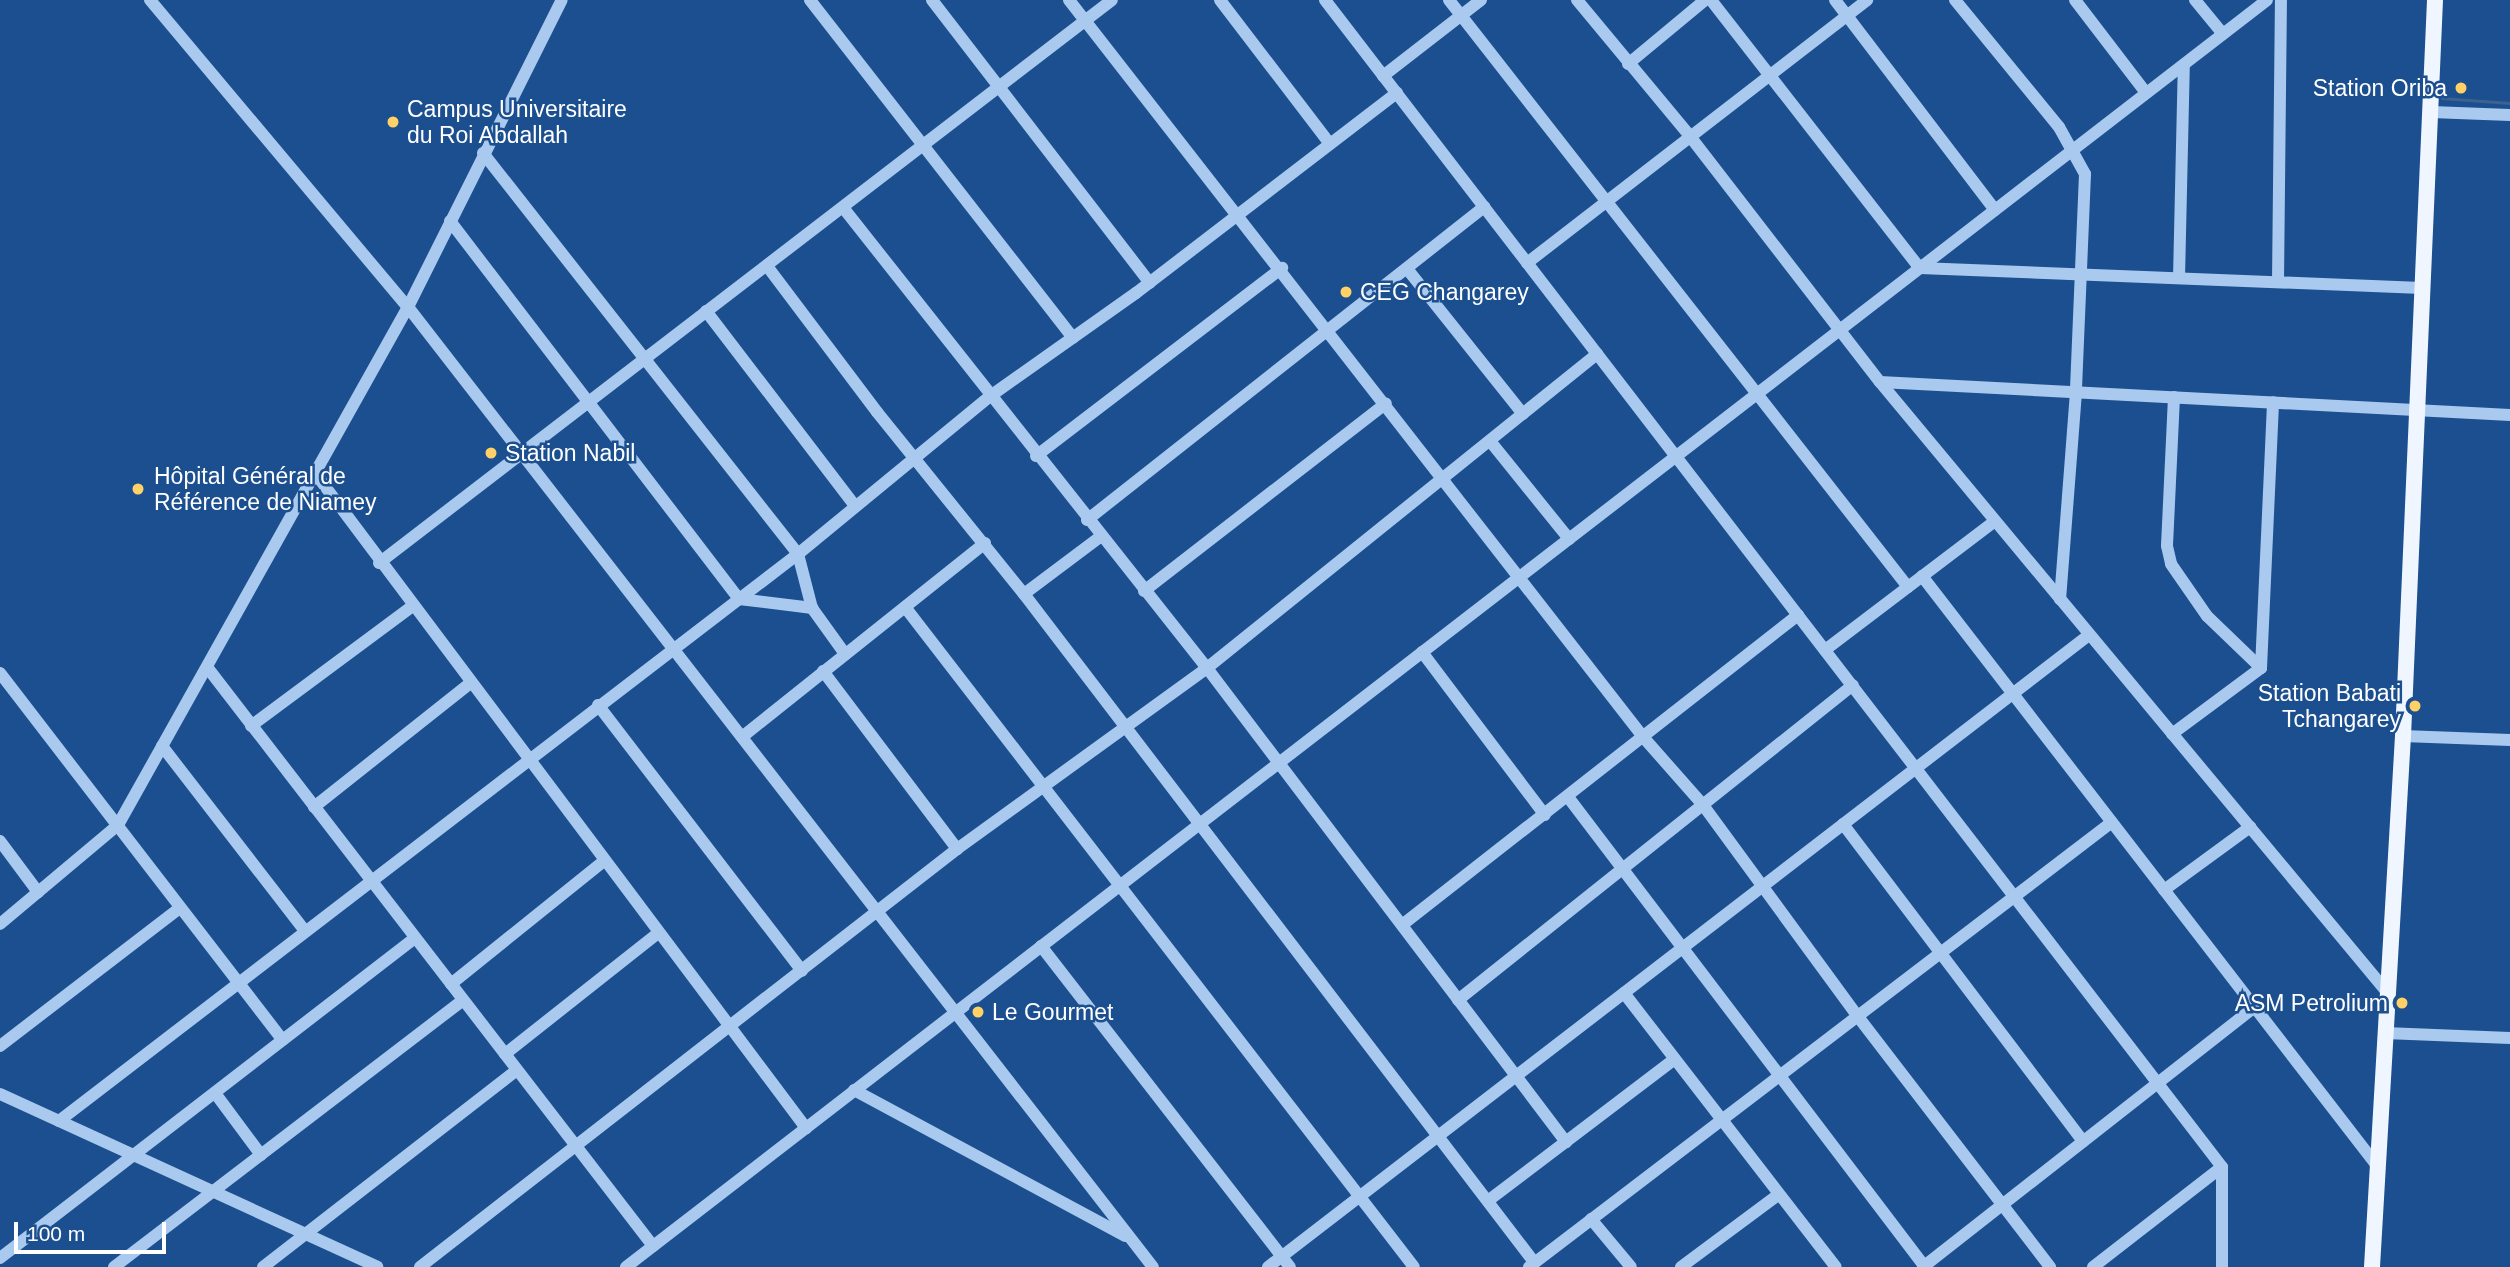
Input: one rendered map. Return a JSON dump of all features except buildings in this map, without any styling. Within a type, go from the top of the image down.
[{"type":"main road","points":[[2372,1267],[2403,736],[2415,410],[2435,0]]},
{"type":"street","points":[[150,0],[408,307],[1153,1267]]},
{"type":"street","points":[[0,924],[118,825],[408,307],[562,0]]},
{"type":"street","points":[[810,0],[1073,338]]},
{"type":"street","points":[[932,0],[1150,283]]},
{"type":"street","points":[[1069,0],[1240,214],[1644,738],[1703,804],[1856,1014],[2050,1267]]},
{"type":"street","points":[[380,564],[524,456],[706,311],[845,210],[1112,0]]},
{"type":"street","points":[[1220,0],[1331,144]]},
{"type":"street","points":[[1325,0],[2222,1167],[2222,1267]]},
{"type":"street","points":[[1450,0],[1908,587]]},
{"type":"street","points":[[1383,76],[1481,0]]},
{"type":"street","points":[[1577,0],[1689,135],[1880,382],[2387,992]]},
{"type":"street","points":[[1629,64],[1705,0]]},
{"type":"street","points":[[1711,0],[1920,268],[2422,288]]},
{"type":"street","points":[[1835,0],[1995,210]]},
{"type":"street","points":[[1527,263],[1768,73],[1867,0]]},
{"type":"street","points":[[1955,0],[2075,149],[2085,174],[2076,392],[2060,598]]},
{"type":"street","points":[[2075,0],[2146,93]]},
{"type":"street","points":[[2195,0],[2223,34]]},
{"type":"street","points":[[626,1267],[2267,0]]},
{"type":"street","points":[[2278,282],[2281,0]]},
{"type":"street","points":[[2179,278],[2184,65]]},
{"type":"street","points":[[59,1121],[798,554],[989,397],[1150,283],[1397,93]]},
{"type":"street","points":[[2431,112],[2510,115]]},
{"type":"street","points":[[484,153],[798,554],[812,608],[845,654]]},
{"type":"street","points":[[1087,520],[1408,270],[1484,207]]},
{"type":"street","points":[[845,210],[989,397],[1207,668],[1566,1142]]},
{"type":"street","points":[[450,221],[739,599],[812,608]]},
{"type":"street","points":[[767,267],[877,412],[916,456],[985,543],[1440,1135],[1489,1200],[1531,1265],[1856,1014],[2112,822]]},
{"type":"street","points":[[1036,456],[1282,268]]},
{"type":"street","points":[[1408,270],[1523,414]]},
{"type":"street","points":[[706,311],[855,506]]},
{"type":"street","points":[[420,1267],[957,849],[1207,668],[1597,354]]},
{"type":"street","points":[[1880,382],[2510,415]]},
{"type":"street","points":[[2174,397],[2167,546],[2171,564],[2207,616],[2261,668]]},
{"type":"street","points":[[2261,668],[2273,402]]},
{"type":"street","points":[[1144,591],[1386,403]]},
{"type":"street","points":[[1490,441],[1569,539]]},
{"type":"street","points":[[315,473],[411,607],[806,1128]]},
{"type":"street","points":[[1825,650],[1995,521]]},
{"type":"street","points":[[1024,594],[1100,537]]},
{"type":"street","points":[[742,737],[985,543]]},
{"type":"street","points":[[1922,576],[2378,1167]]},
{"type":"street","points":[[251,726],[411,607]]},
{"type":"street","points":[[905,607],[1414,1267]]},
{"type":"street","points":[[1402,925],[1798,615]]},
{"type":"street","points":[[1268,1267],[1286,1262],[1360,1196],[2089,635]]},
{"type":"street","points":[[1422,652],[1545,815]]},
{"type":"street","points":[[207,667],[653,1246]]},
{"type":"street","points":[[2172,734],[2261,668]]},
{"type":"street","points":[[823,671],[957,849]]},
{"type":"street","points":[[0,673],[283,1040]]},
{"type":"street","points":[[314,807],[469,684]]},
{"type":"street","points":[[1458,1000],[1853,685]]},
{"type":"street","points":[[598,705],[802,971]]},
{"type":"street","points":[[2403,736],[2510,740]]},
{"type":"street","points":[[162,746],[305,931]]},
{"type":"street","points":[[1568,797],[1924,1267],[2254,1007]]},
{"type":"street","points":[[1843,824],[2083,1141]]},
{"type":"street","points":[[2164,890],[2250,827]]},
{"type":"street","points":[[0,841],[38,892]]},
{"type":"street","points":[[450,984],[604,862]]},
{"type":"street","points":[[0,1046],[180,908]]},
{"type":"street","points":[[505,1054],[658,933]]},
{"type":"street","points":[[0,1258],[415,938]]},
{"type":"street","points":[[1041,946],[1286,1262]]},
{"type":"street","points":[[1624,993],[1836,1267]]},
{"type":"street","points":[[114,1267],[463,1000]]},
{"type":"street","points":[[2385,1033],[2510,1038]]},
{"type":"street","points":[[1489,1200],[1675,1059]]},
{"type":"street","points":[[263,1267],[517,1070]]},
{"type":"street","points":[[854,1090],[1131,1239]]},
{"type":"street","points":[[215,1093],[261,1155]]},
{"type":"street","points":[[0,1094],[377,1267]]},
{"type":"street","points":[[2093,1267],[2222,1167]]},
{"type":"street","points":[[1681,1267],[1778,1195]]},
{"type":"street","points":[[1591,1219],[1631,1267]]},
{"type":"waterway","points":[[2442,98],[2510,103]]},
{"type":"place","name":"Station Oriba","points":[[2461,88]]},
{"type":"place","name":"Campus Universitaire du Roi Abdallah","points":[[393,122]]},
{"type":"place","name":"CEG Changarey","points":[[1346,292]]},
{"type":"place","name":"Station Nabil","points":[[491,453]]},
{"type":"place","name":"Hôpital Général de Référence de Niamey","points":[[138,489]]},
{"type":"place","name":"Station Babati Tchangarey","points":[[2415,706]]},
{"type":"place","name":"ASM Petrolium","points":[[2402,1003]]},
{"type":"place","name":"Le Gourmet","points":[[978,1012]]}]
